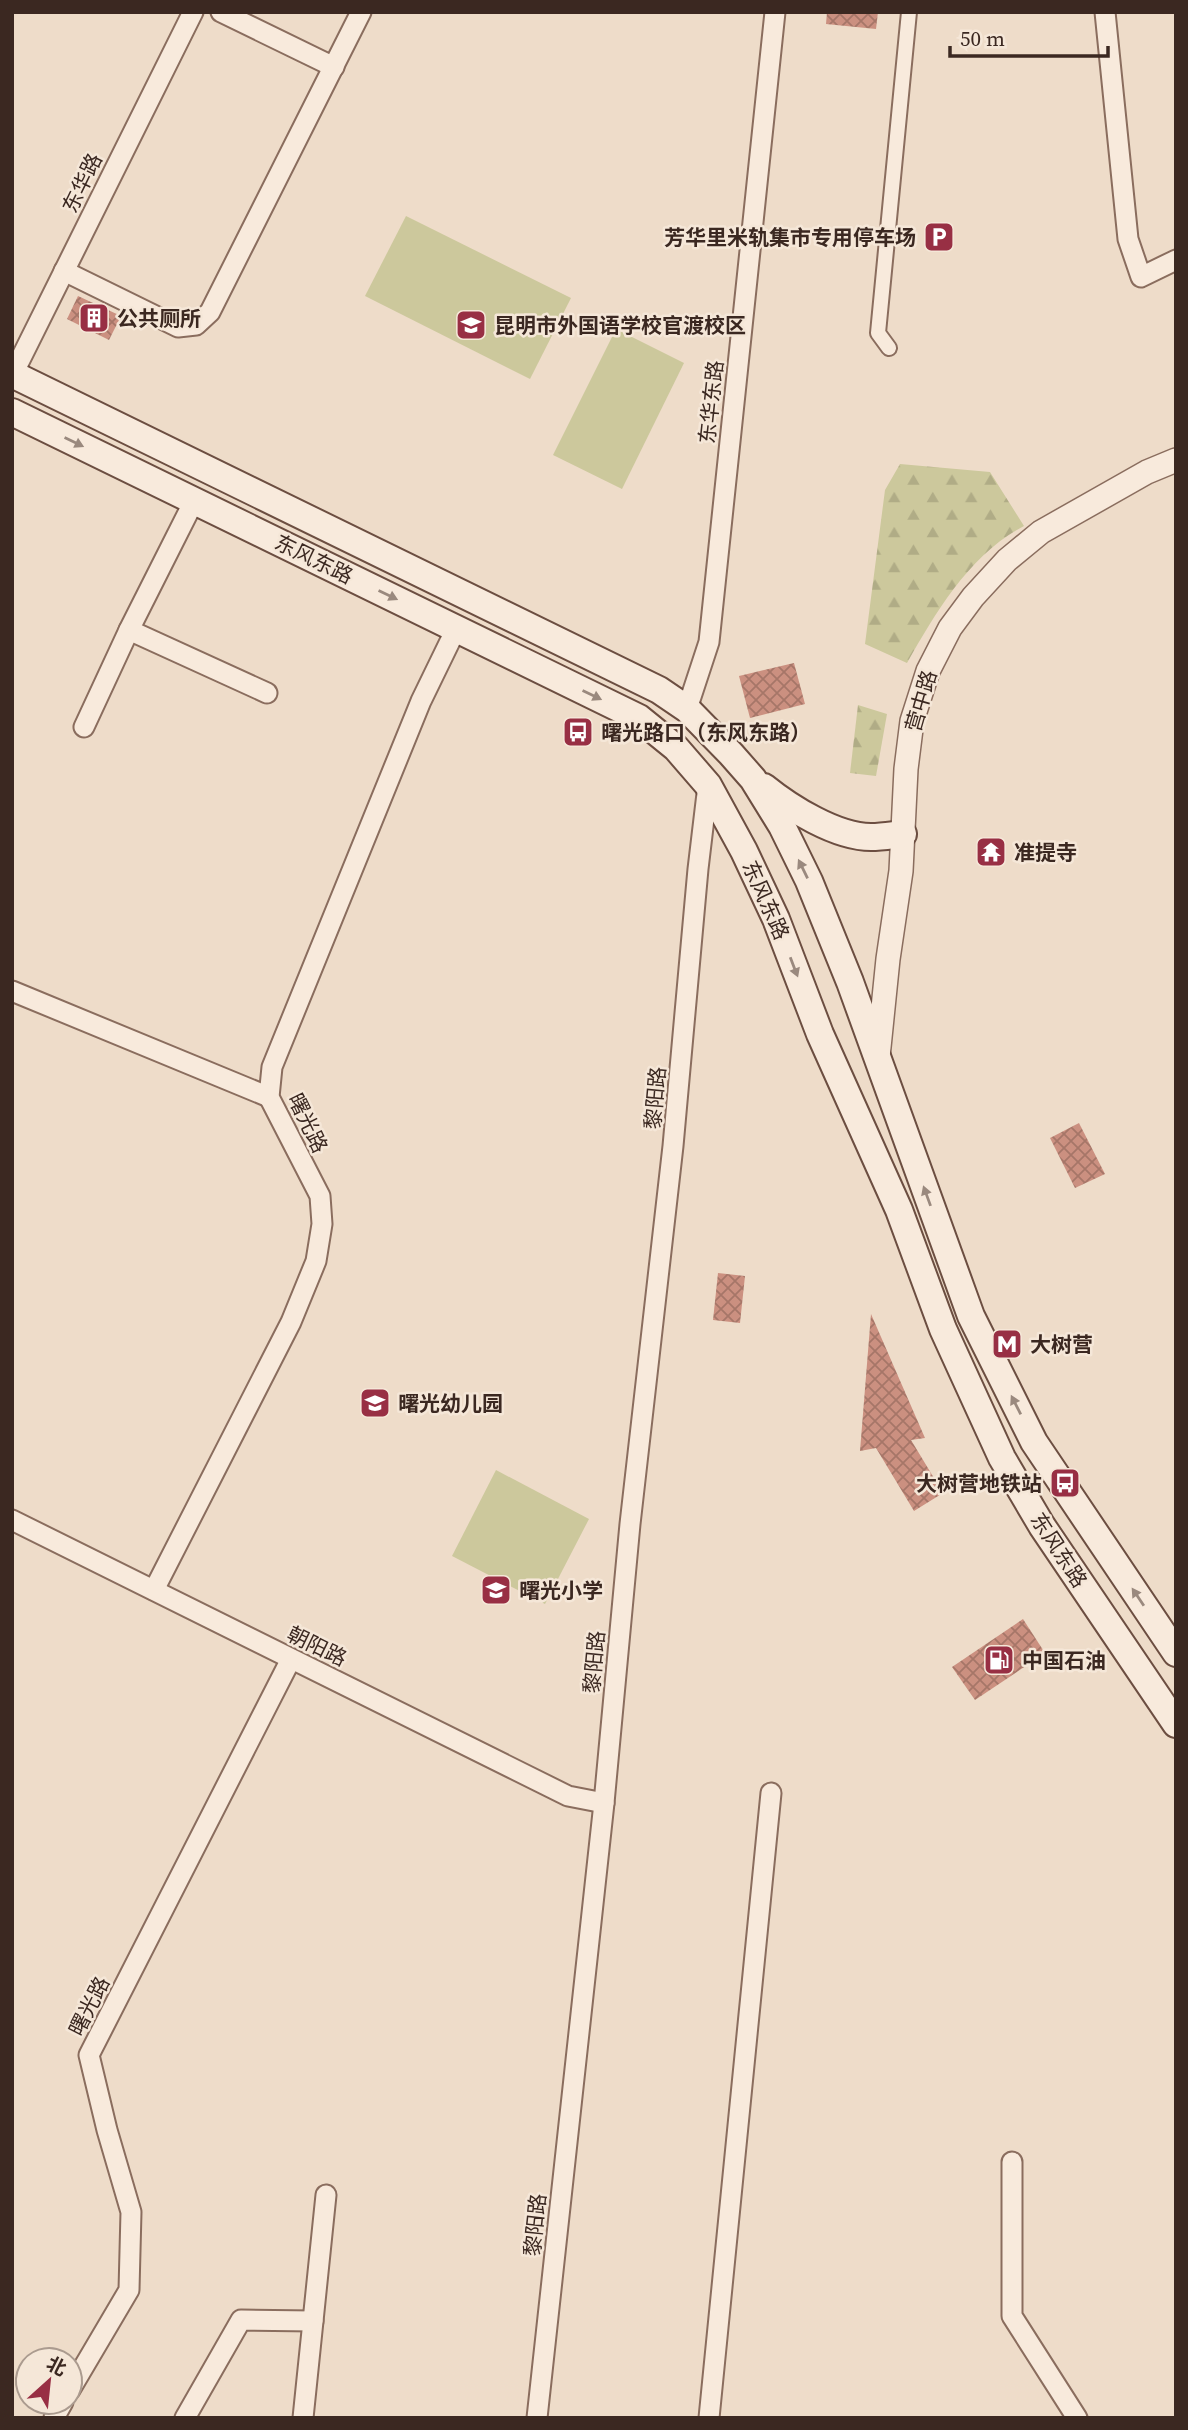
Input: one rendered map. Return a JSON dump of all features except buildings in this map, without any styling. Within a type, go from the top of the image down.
[{"type":"main road","name":"东风东路","points":[[13,374],[659,690],[687,709],[753,779],[782,826],[809,881],[850,982],[971,1315],[1034,1442],[1176,1653]]},
{"type":"main road","name":"东风东路","points":[[12,412],[639,718],[676,748],[708,785],[744,851],[776,919],[820,1034],[899,1210],[943,1329],[1002,1458],[1042,1526],[1176,1724]]},
{"type":"main road","points":[[753,779],[786,805],[835,828],[869,837],[904,834]]},
{"type":"street","name":"东华路","points":[[13,374],[193,12]]},
{"type":"street","points":[[221,12],[334,67]]},
{"type":"street","points":[[64,271],[178,327],[196,325],[210,312],[362,12]]},
{"type":"street","name":"东华东路","points":[[687,709],[709,642],[775,12]]},
{"type":"street","points":[[889,348],[878,333],[909,12]]},
{"type":"street","points":[[1105,12],[1128,239],[1141,277],[1176,260]]},
{"type":"street","name":"营中路","points":[[877,1061],[901,871],[912,721],[928,671],[950,628],[1007,560],[1041,533],[1147,472],[1176,460]]},
{"type":"street","points":[[84,727],[194,501]]},
{"type":"street","name":"曙光路","points":[[154,1590],[291,1322],[316,1261],[322,1224],[320,1196],[269,1097],[272,1067],[421,701],[456,629]]},
{"type":"street","points":[[129,631],[267,693]]},
{"type":"street","name":"黎阳路","points":[[537,2418],[604,1803],[630,1524],[673,1146],[708,785]]},
{"type":"street","points":[[12,991],[269,1097]]},
{"type":"street","name":"朝阳路","points":[[12,1520],[568,1796],[604,1803]]},
{"type":"street","name":"曙光路","points":[[84,2367],[130,2290],[131,2213],[89,2055],[291,1659]]},
{"type":"street","points":[[709,2418],[771,1793]]},
{"type":"street","points":[[1012,2162],[1012,2316],[1077,2418]]},
{"type":"street","points":[[303,2418],[326,2195]]},
{"type":"street","points":[[185,2418],[241,2320],[313,2321]]},
{"type":"green space","points":[[406,216],[571,298],[530,379],[365,296]]},
{"type":"green space","points":[[616,329],[684,363],[622,489],[553,455]]},
{"type":"green space","points":[[900,464],[990,472],[1024,526],[987,552],[971,568],[930,624],[907,663],[865,644],[885,490]]},
{"type":"green space","points":[[858,705],[887,714],[876,776],[850,773]]},
{"type":"green space","points":[[496,1470],[589,1519],[545,1604],[452,1556]]},
{"type":"place","name":"芳华里米轨集市专用停车场","points":[[939,237]]},
{"type":"place","name":"公共厕所","points":[[94,318]]},
{"type":"place","name":"昆明市外国语学校官渡校区","points":[[471,325]]},
{"type":"place","name":"曙光路口（东风东路）","points":[[578,732]]},
{"type":"place","name":"准提寺","points":[[991,852]]},
{"type":"place","name":"大树营","points":[[1007,1344]]},
{"type":"place","name":"曙光幼儿园","points":[[375,1403]]},
{"type":"place","name":"大树营地铁站","points":[[1065,1483]]},
{"type":"place","name":"曙光小学","points":[[496,1590]]},
{"type":"place","name":"中国石油","points":[[999,1660]]}]
